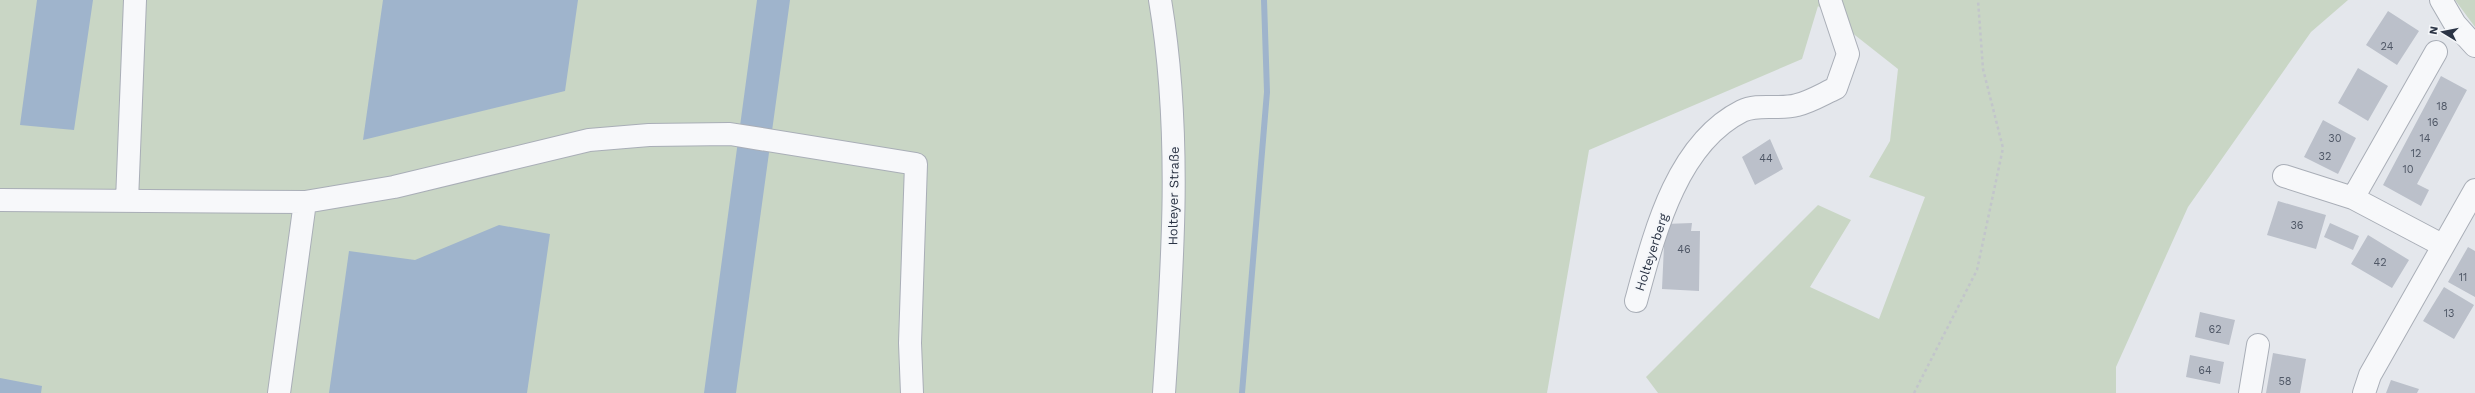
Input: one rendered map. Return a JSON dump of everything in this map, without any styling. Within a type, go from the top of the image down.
[{"type":"street","points":[[127,201],[135,0]]},
{"type":"street","name":"Holteyer Straße","points":[[1160,0],[1171,88],[1174,145],[1170,295],[1164,393]]},
{"type":"street","name":"Holteyerberg","points":[[1636,301],[1655,230],[1670,194],[1693,155],[1720,124],[1744,110],[1796,106],[1836,88],[1848,54],[1830,0]]},
{"type":"street","points":[[2441,0],[2455,24],[2475,46]]},
{"type":"street","points":[[2353,198],[2436,52]]},
{"type":"street","points":[[0,200],[305,202],[394,187],[589,140],[649,135],[730,134],[916,164],[910,343],[912,393]]},
{"type":"street","points":[[2284,176],[2353,198],[2442,245]]},
{"type":"street","points":[[2364,393],[2370,375],[2442,245],[2475,190]]},
{"type":"street","points":[[279,393],[305,202]]},
{"type":"street","points":[[2250,393],[2258,345]]},
{"type":"path","points":[[1914,393],[1977,270],[2003,148],[1983,68],[1978,0]]},
{"type":"green space","points":[[0,0],[1154,0],[1168,140],[1159,393],[0,393]]},
{"type":"green space","points":[[1165,0],[2348,0],[2311,32],[2188,207],[2116,367],[2116,393],[1658,393],[1646,377],[1818,205],[1851,220],[1810,287],[1879,319],[1925,197],[1869,177],[1890,141],[1898,69],[1818,6],[1802,59],[1589,150],[1547,393],[1169,393]]},
{"type":"green space","points":[[2455,0],[2475,0],[2475,27]]},
{"type":"water","points":[[37,0],[93,0],[74,130],[20,125]]},
{"type":"water","points":[[383,0],[578,0],[565,91],[363,140]]},
{"type":"water","points":[[757,0],[790,0],[736,393],[704,393]]},
{"type":"water","points":[[499,225],[550,234],[527,393],[329,393],[349,251],[415,260]]},
{"type":"water","points":[[0,378],[42,386],[41,393],[0,393]]},
{"type":"building","points":[[2388,11],[2419,31],[2397,65],[2366,45]]},
{"type":"building","points":[[2358,68],[2388,86],[2368,121],[2338,103]]},
{"type":"building","points":[[2441,76],[2467,90],[2417,184],[2429,190],[2421,206],[2383,185]]},
{"type":"building","points":[[2323,120],[2356,138],[2338,174],[2304,157]]},
{"type":"building","points":[[1770,139],[1783,169],[1755,185],[1742,157]]},
{"type":"building","points":[[2278,201],[2326,215],[2316,249],[2267,235]]},
{"type":"building","points":[[1692,223],[1691,231],[1700,231],[1699,291],[1662,289],[1665,224]]},
{"type":"building","points":[[2330,223],[2359,236],[2353,250],[2324,237]]},
{"type":"building","points":[[2368,235],[2409,260],[2392,288],[2351,264]]},
{"type":"building","points":[[2468,247],[2475,251],[2475,297],[2448,282]]},
{"type":"building","points":[[2444,287],[2474,305],[2454,339],[2423,321]]},
{"type":"building","points":[[2200,312],[2235,320],[2229,345],[2195,337]]},
{"type":"building","points":[[2273,353],[2306,359],[2300,393],[2266,393]]},
{"type":"building","points":[[2190,355],[2224,362],[2220,384],[2186,377]]},
{"type":"building","points":[[2391,380],[2419,389],[2417,393],[2386,393]]},
{"type":"waterway","points":[[1242,393],[1267,92],[1264,0]]}]
